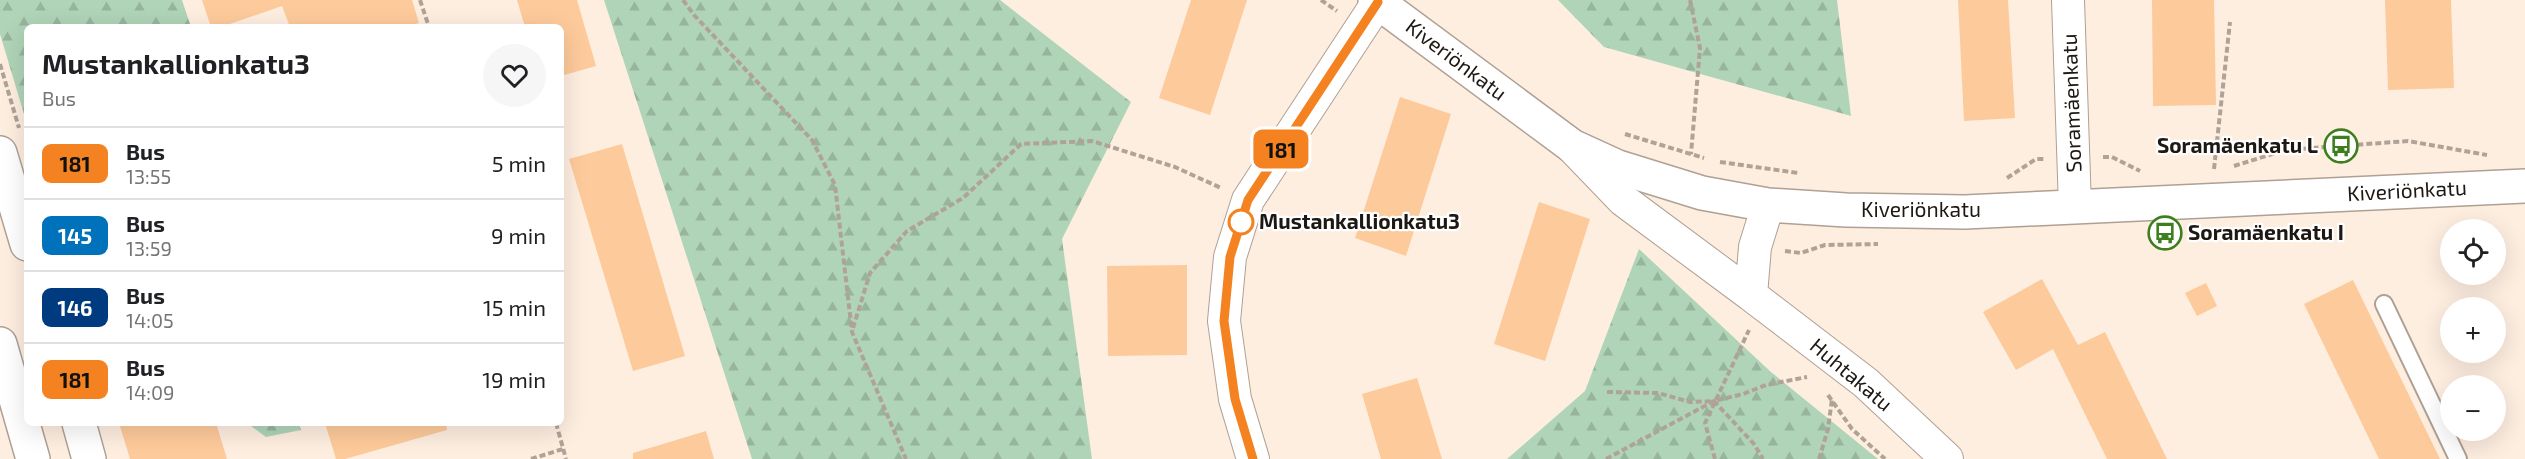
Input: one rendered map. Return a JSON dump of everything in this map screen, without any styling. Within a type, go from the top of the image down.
[{"type":"street","name":"Soramäenkatu","points":[[2068,0],[2075,207]]},
{"type":"street","name":"Kiveriönkatu","points":[[1376,1],[1572,146],[1618,168],[1702,193],[1768,205],[1846,210],[1965,212],[2525,186]]},
{"type":"street","points":[[1253,459],[1235,399],[1224,321],[1230,257],[1248,200],[1376,1]]},
{"type":"street","points":[[10,143],[24,226]]},
{"type":"street","name":"Huhtakatu","points":[[1572,146],[1623,200],[1866,383],[1947,459]]},
{"type":"street","points":[[1751,295],[1755,247],[1768,205]]},
{"type":"street","points":[[0,344],[33,459]]},
{"type":"street","points":[[80,426],[90,459]]},
{"type":"lane","points":[[2384,304],[2458,459]]},
{"type":"path","points":[[420,0],[428,24]]},
{"type":"path","points":[[683,0],[693,15],[812,140],[835,186],[852,332],[906,459]]},
{"type":"path","points":[[1690,0],[1700,48],[1691,154]]},
{"type":"path","points":[[2214,170],[2230,22]]},
{"type":"path","points":[[0,64],[10,143]]},
{"type":"path","points":[[852,332],[870,273],[907,231],[963,198],[1021,144],[1092,141],[1175,166],[1248,200]]},
{"type":"path","points":[[2203,170],[2225,169],[2285,150],[2408,141],[2491,155]]},
{"type":"path","points":[[2005,180],[2036,159],[2112,157],[2138,171],[2149,171]]},
{"type":"path","points":[[1755,247],[1801,253],[1825,245],[1885,244]]},
{"type":"path","points":[[1715,459],[1705,423],[1751,327]]},
{"type":"path","points":[[1606,459],[1714,401],[1766,385],[1811,376]]},
{"type":"path","points":[[1607,392],[1658,393],[1690,402],[1714,401],[1754,444],[1763,459]]},
{"type":"path","points":[[1819,459],[1828,429],[1832,399]]},
{"type":"path","points":[[557,426],[566,459]]},
{"type":"path","points":[[531,459],[563,449]]},
{"type":"green space","points":[[0,0],[182,0],[190,24],[24,24],[24,114],[0,34]]},
{"type":"green space","points":[[604,0],[1000,0],[1131,102],[1062,239],[1092,459],[752,459]]},
{"type":"green space","points":[[1558,0],[1837,0],[1851,116],[1604,47]]},
{"type":"green space","points":[[1639,249],[1771,372],[1878,459],[1507,459],[1585,391]]},
{"type":"green space","points":[[251,426],[300,426],[301,430],[266,437]]},
{"type":"building","points":[[202,0],[412,0],[419,23],[289,24],[282,6],[230,24],[210,24]]},
{"type":"building","points":[[517,0],[577,0],[596,66],[564,75],[564,24],[524,24]]},
{"type":"building","points":[[1191,0],[1247,0],[1210,115],[1159,98]]},
{"type":"building","points":[[1958,0],[2008,0],[2015,118],[1964,121]]},
{"type":"building","points":[[2152,0],[2214,0],[2216,105],[2153,106]]},
{"type":"building","points":[[2385,0],[2451,0],[2454,88],[2388,90]]},
{"type":"building","points":[[1400,97],[1451,114],[1406,256],[1355,238]]},
{"type":"building","points":[[622,144],[685,356],[633,371],[569,159]]},
{"type":"building","points":[[1539,202],[1590,219],[1545,361],[1494,344]]},
{"type":"building","points":[[1187,265],[1187,355],[1108,356],[1107,266]]},
{"type":"building","points":[[2042,279],[2078,345],[2105,332],[2167,459],[2107,459],[2053,349],[2016,370],[1983,312]]},
{"type":"building","points":[[2353,280],[2440,459],[2379,459],[2304,304]]},
{"type":"building","points":[[2206,283],[2217,306],[2197,316],[2185,293]]},
{"type":"building","points":[[1417,378],[1442,459],[1381,459],[1362,394]]},
{"type":"building","points":[[120,426],[217,426],[227,459],[130,459]]},
{"type":"building","points":[[326,426],[446,426],[447,430],[345,459],[336,459]]},
{"type":"building","points":[[706,431],[714,459],[633,459],[633,453]]},
{"type":"bus line","name":"181","points":[[1253,459],[1235,399],[1224,321],[1230,257],[1248,200],[1378,2]]},
{"type":"place","name":"Soramäenkatu L","points":[[2341,146]]},
{"type":"place","name":"Mustankallionkatu3","points":[[1241,222]]},
{"type":"place","name":"Soramäenkatu I","points":[[2165,233]]}]
